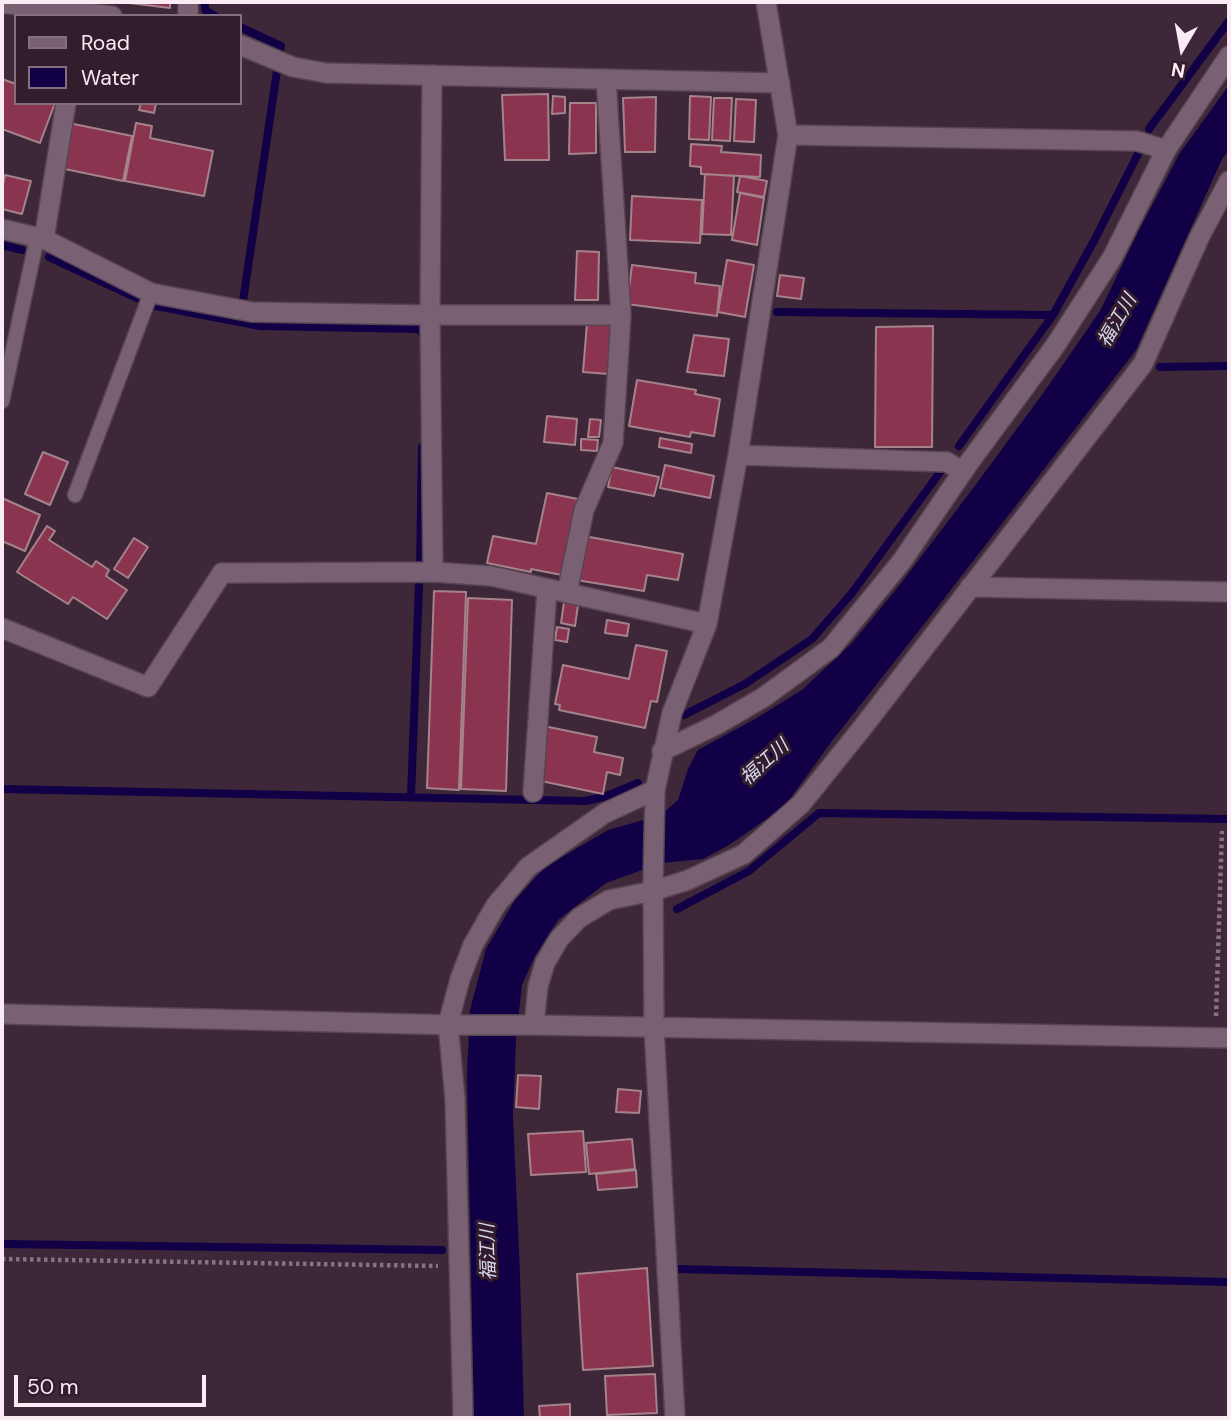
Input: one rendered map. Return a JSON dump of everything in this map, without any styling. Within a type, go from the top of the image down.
[{"type":"street","points":[[675,1418],[654,1027],[655,793],[672,713],[707,624],[738,455],[788,135],[766,2]]},
{"type":"street","points":[[2,3],[102,14]]},
{"type":"street","points":[[242,46],[293,66],[326,73],[780,83]]},
{"type":"street","points":[[662,751],[716,725],[764,697],[831,648],[901,561],[1055,346],[1112,258],[1166,150],[1229,55]]},
{"type":"street","points":[[432,75],[430,315],[433,572]]},
{"type":"street","points":[[567,593],[584,510],[613,443],[621,314],[607,79]]},
{"type":"street","points":[[41,239],[66,105]]},
{"type":"street","points":[[788,135],[1137,141],[1166,150]]},
{"type":"street","points":[[529,1025],[545,964],[559,939],[579,918],[609,900],[688,880],[744,854],[800,804],[863,727],[1143,364],[1199,238],[1229,181]]},
{"type":"street","points":[[2,229],[41,239],[151,293],[252,312],[621,314]]},
{"type":"street","points":[[738,455],[947,462],[963,472]]},
{"type":"street","points":[[2,628],[148,687],[222,573],[433,572],[491,576],[707,624]]},
{"type":"street","points":[[970,587],[1229,592]]},
{"type":"street","points":[[533,792],[547,589]]},
{"type":"street","points":[[463,1418],[451,1025],[460,979],[473,945],[496,905],[528,867],[605,813],[655,793]]},
{"type":"street","points":[[2,1014],[451,1025],[1222,1038]]},
{"type":"lane","points":[[2,401],[41,239]]},
{"type":"lane","points":[[75,495],[151,293]]},
{"type":"path","points":[[1222,831],[1222,1038]]},
{"type":"path","points":[[2,1259],[459,1266]]},
{"type":"water","name":"福江川","points":[[1229,85],[1229,150],[1222,159],[1136,350],[832,741],[784,807],[729,845],[703,859],[661,863],[606,883],[558,920],[535,956],[522,985],[516,1039],[513,1116],[524,1418],[474,1418],[467,1073],[470,1010],[486,949],[515,900],[545,867],[608,830],[661,815],[678,800],[688,769],[698,750],[802,690],[852,643],[974,487],[1100,311],[1180,153]]},
{"type":"building","points":[[170,2],[170,8],[129,3]]},
{"type":"building","points":[[2,79],[14,83],[14,105],[54,105],[40,143],[2,129]]},
{"type":"building","points":[[548,94],[549,160],[505,160],[502,95]]},
{"type":"building","points":[[553,96],[565,97],[565,113],[552,114]]},
{"type":"building","points":[[690,96],[711,97],[709,140],[689,139]]},
{"type":"building","points":[[656,97],[655,152],[625,152],[623,98]]},
{"type":"building","points":[[714,98],[732,98],[730,141],[712,140]]},
{"type":"building","points":[[736,99],[756,100],[754,142],[734,141]]},
{"type":"building","points":[[570,103],[596,103],[596,153],[569,154]]},
{"type":"building","points":[[140,105],[156,105],[154,113],[139,110]]},
{"type":"building","points":[[69,123],[132,136],[123,181],[60,168]]},
{"type":"building","points":[[136,123],[152,126],[150,138],[213,151],[204,196],[125,181]]},
{"type":"building","points":[[691,144],[722,146],[721,152],[761,155],[760,177],[701,174],[701,167],[690,166]]},
{"type":"building","points":[[705,174],[734,176],[731,235],[702,234]]},
{"type":"building","points":[[5,175],[31,181],[22,214],[2,209]]},
{"type":"building","points":[[740,176],[767,181],[764,197],[737,192]]},
{"type":"building","points":[[740,193],[764,198],[757,245],[732,240]]},
{"type":"building","points":[[632,196],[702,200],[700,243],[630,240]]},
{"type":"building","points":[[577,251],[599,252],[598,300],[575,300]]},
{"type":"building","points":[[727,260],[754,265],[745,317],[718,312]]},
{"type":"building","points":[[632,265],[696,273],[695,283],[720,286],[717,316],[627,304]]},
{"type":"building","points":[[780,275],[804,278],[801,299],[777,296]]},
{"type":"building","points":[[587,323],[612,325],[608,374],[583,372]]},
{"type":"building","points":[[933,326],[932,447],[875,447],[876,327]]},
{"type":"building","points":[[694,335],[729,339],[724,376],[687,372]]},
{"type":"building","points":[[637,380],[696,390],[695,394],[720,399],[714,436],[691,432],[690,437],[629,426]]},
{"type":"building","points":[[547,416],[577,419],[575,445],[544,442]]},
{"type":"building","points":[[590,419],[601,420],[599,437],[588,437]]},
{"type":"building","points":[[660,438],[692,444],[691,453],[659,447]]},
{"type":"building","points":[[581,439],[598,440],[597,451],[581,450]]},
{"type":"building","points":[[43,452],[68,462],[50,505],[25,494]]},
{"type":"building","points":[[665,465],[714,476],[710,498],[660,488]]},
{"type":"building","points":[[612,467],[659,477],[654,496],[608,487]]},
{"type":"building","points":[[547,493],[578,499],[562,575],[487,563],[493,536],[536,544]]},
{"type":"building","points":[[2,498],[40,515],[25,551],[2,541]]},
{"type":"building","points":[[47,526],[55,531],[49,540],[92,567],[96,561],[109,570],[106,576],[127,590],[107,619],[73,597],[68,604],[17,572]]},
{"type":"building","points":[[584,536],[683,554],[678,580],[647,575],[644,591],[576,580]]},
{"type":"building","points":[[134,538],[148,547],[128,578],[114,569]]},
{"type":"building","points":[[434,591],[466,592],[459,790],[427,788]]},
{"type":"building","points":[[468,598],[512,600],[506,791],[461,789]]},
{"type":"building","points":[[564,602],[578,605],[575,626],[561,623]]},
{"type":"building","points":[[607,620],[629,624],[627,636],[605,633]]},
{"type":"building","points":[[557,627],[569,629],[567,642],[555,640]]},
{"type":"building","points":[[636,645],[667,651],[657,702],[651,701],[645,728],[559,710],[560,705],[555,704],[563,665],[629,679]]},
{"type":"building","points":[[544,726],[597,737],[594,752],[623,758],[620,775],[607,772],[603,794],[541,781]]},
{"type":"building","points":[[518,1075],[541,1076],[539,1109],[516,1107]]},
{"type":"building","points":[[618,1089],[641,1091],[639,1113],[616,1112]]},
{"type":"building","points":[[583,1131],[586,1172],[531,1175],[528,1134]]},
{"type":"building","points":[[632,1139],[635,1169],[589,1174],[586,1143]]},
{"type":"building","points":[[636,1170],[637,1187],[598,1190],[596,1174]]},
{"type":"building","points":[[647,1268],[653,1366],[583,1370],[577,1274]]},
{"type":"building","points":[[655,1374],[657,1413],[607,1415],[605,1376]]},
{"type":"building","points":[[570,1404],[570,1418],[540,1418],[539,1406]]},
{"type":"waterway","points":[[204,2],[206,11],[211,14]]},
{"type":"waterway","points":[[1149,129],[1229,21]]},
{"type":"waterway","points":[[242,28],[281,46],[280,51]]},
{"type":"waterway","points":[[243,301],[277,71]]},
{"type":"waterway","points":[[959,446],[1053,315],[1140,150]]},
{"type":"waterway","points":[[2,245],[22,250]]},
{"type":"waterway","points":[[49,257],[137,298]]},
{"type":"waterway","points":[[156,306],[260,326],[418,329],[425,336],[425,340]]},
{"type":"waterway","points":[[777,312],[1053,315]]},
{"type":"waterway","points":[[1160,367],[1229,366]]},
{"type":"waterway","points":[[420,564],[422,447]]},
{"type":"waterway","points":[[684,715],[745,684],[812,639],[852,593],[943,468]]},
{"type":"waterway","points":[[411,797],[419,585]]},
{"type":"waterway","points":[[2,789],[585,801],[604,797],[638,783]]},
{"type":"waterway","points":[[677,909],[749,871],[819,813],[1229,819]]},
{"type":"waterway","points":[[2,1244],[442,1250]]},
{"type":"waterway","points":[[677,1269],[1229,1282]]}]
